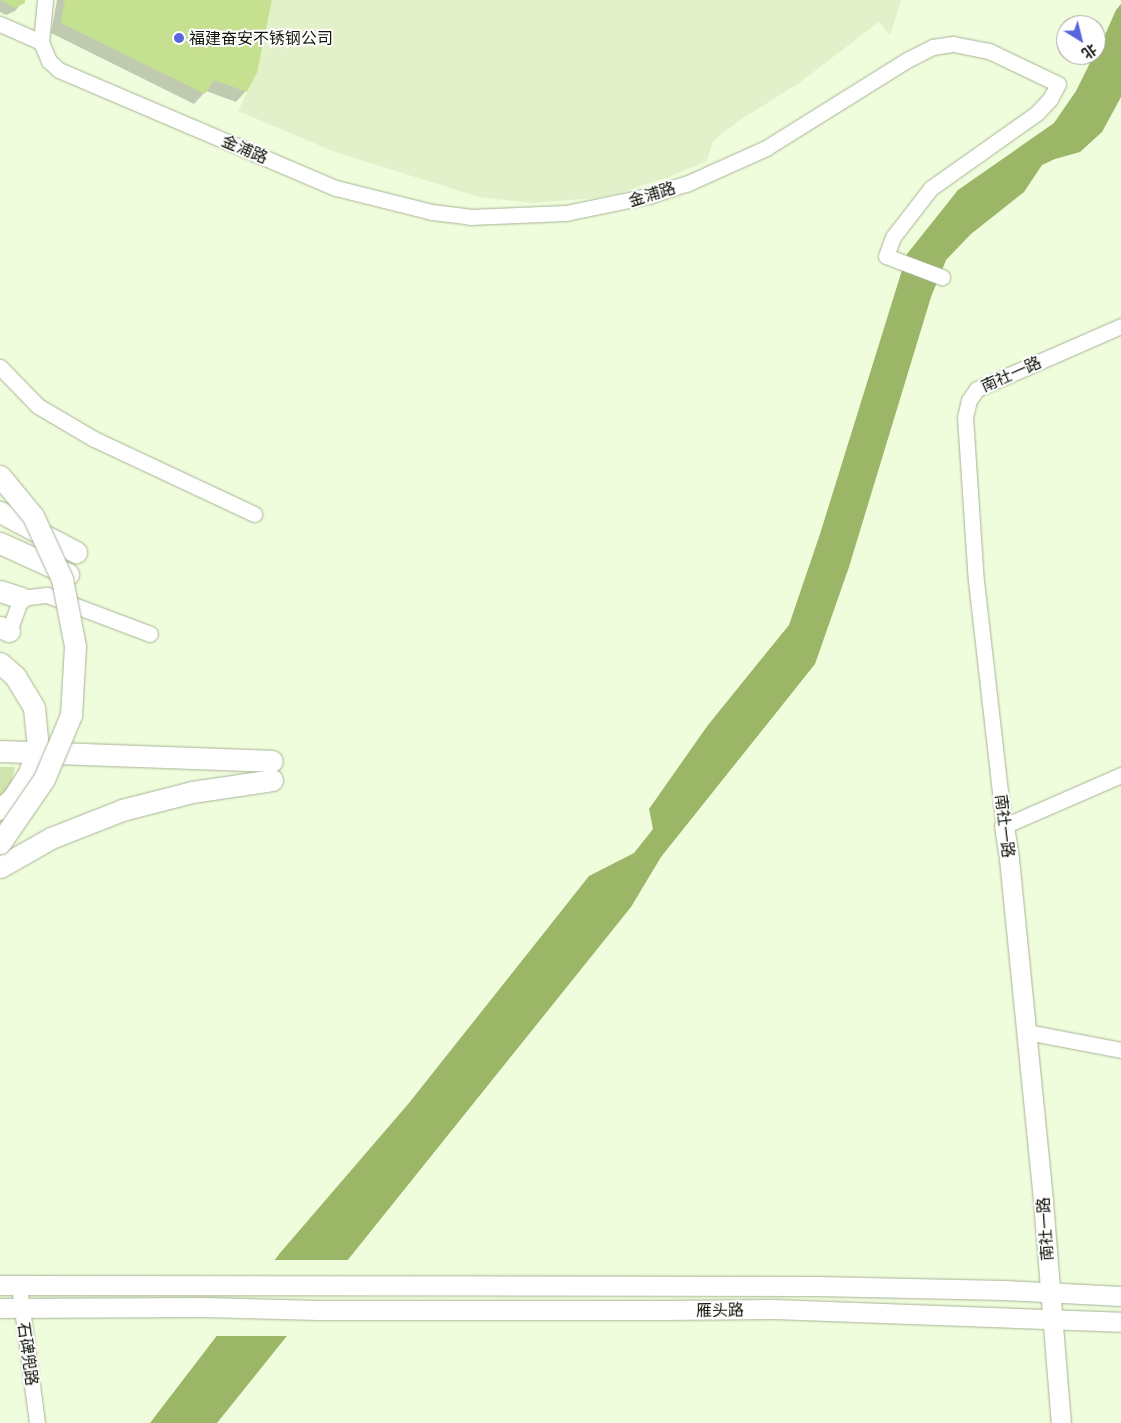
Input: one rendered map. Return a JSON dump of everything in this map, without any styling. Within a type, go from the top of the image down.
[{"type":"highway","points":[[0,476],[33,516],[62,579],[75,646],[70,715],[44,779],[0,843]]},
{"type":"highway","points":[[0,512],[76,552]]},
{"type":"highway","points":[[0,543],[68,574]]},
{"type":"highway","points":[[0,591],[21,598]]},
{"type":"highway","points":[[0,663],[15,676],[34,708],[38,748],[29,773],[13,798],[0,808]]},
{"type":"highway","points":[[0,751],[272,770],[122,810],[51,838],[0,867]]},
{"type":"main road","name":"南社一路","points":[[1004,826],[1045,1216],[1051,1320],[1061,1423]]},
{"type":"main road","name":"雁头路","points":[[0,1285],[816,1286],[1050,1292],[1121,1296]]},
{"type":"main road","name":"雁头路","points":[[0,1308],[203,1307],[318,1310],[774,1309],[1121,1322]]},
{"type":"street","points":[[0,24],[41,42],[45,0]]},
{"type":"street","name":"金浦路","points":[[41,42],[49,61],[60,70],[336,188],[432,212],[470,217],[535,216],[595,209],[648,196],[686,184],[766,148],[907,60],[943,45],[966,45],[989,51],[1058,84],[1050,100],[1037,112],[931,188],[893,237],[889,258],[942,277]]},
{"type":"street","name":"南社一路","points":[[1004,826],[976,581],[965,428],[966,407],[971,396],[980,388],[1121,326]]},
{"type":"street","points":[[0,367],[38,406],[94,439],[254,514]]},
{"type":"street","points":[[5,629],[21,598],[47,595],[150,634]]},
{"type":"street","points":[[1004,826],[1121,775]]},
{"type":"street","points":[[1027,1032],[1121,1050]]},
{"type":"street","name":"石碑兜路","points":[[19,1286],[37,1423]]},
{"type":"shaded area","points":[[272,0],[901,0],[890,36],[879,22],[799,83],[737,122],[713,141],[707,161],[669,177],[619,193],[594,198],[533,203],[479,197],[335,152],[238,111],[257,73]]},
{"type":"shaded area","points":[[1121,4],[1121,97],[1102,132],[1080,152],[1042,165],[1024,192],[971,234],[946,260],[931,297],[849,567],[815,664],[661,857],[631,907],[217,1423],[150,1423],[280,1253],[409,1103],[589,876],[634,853],[653,829],[649,809],[708,725],[789,625],[820,534],[907,254],[958,190],[1054,123],[1076,91],[1089,65],[1106,65],[1106,32],[1116,10]]},
{"type":"shaded area","points":[[0,767],[15,767],[0,829]]},
{"type":"pier","points":[[271,1260],[352,1260],[291,1336],[213,1336]]},
{"type":"building","points":[[0,0],[25,0],[25,3],[15,8]]},
{"type":"building","name":"福建奋安不锈钢公司","points":[[65,0],[272,0],[257,73],[247,92],[214,80],[205,94],[61,23]]},
{"type":"place","name":"福建奋安不锈钢公司","points":[[179,38]]}]
